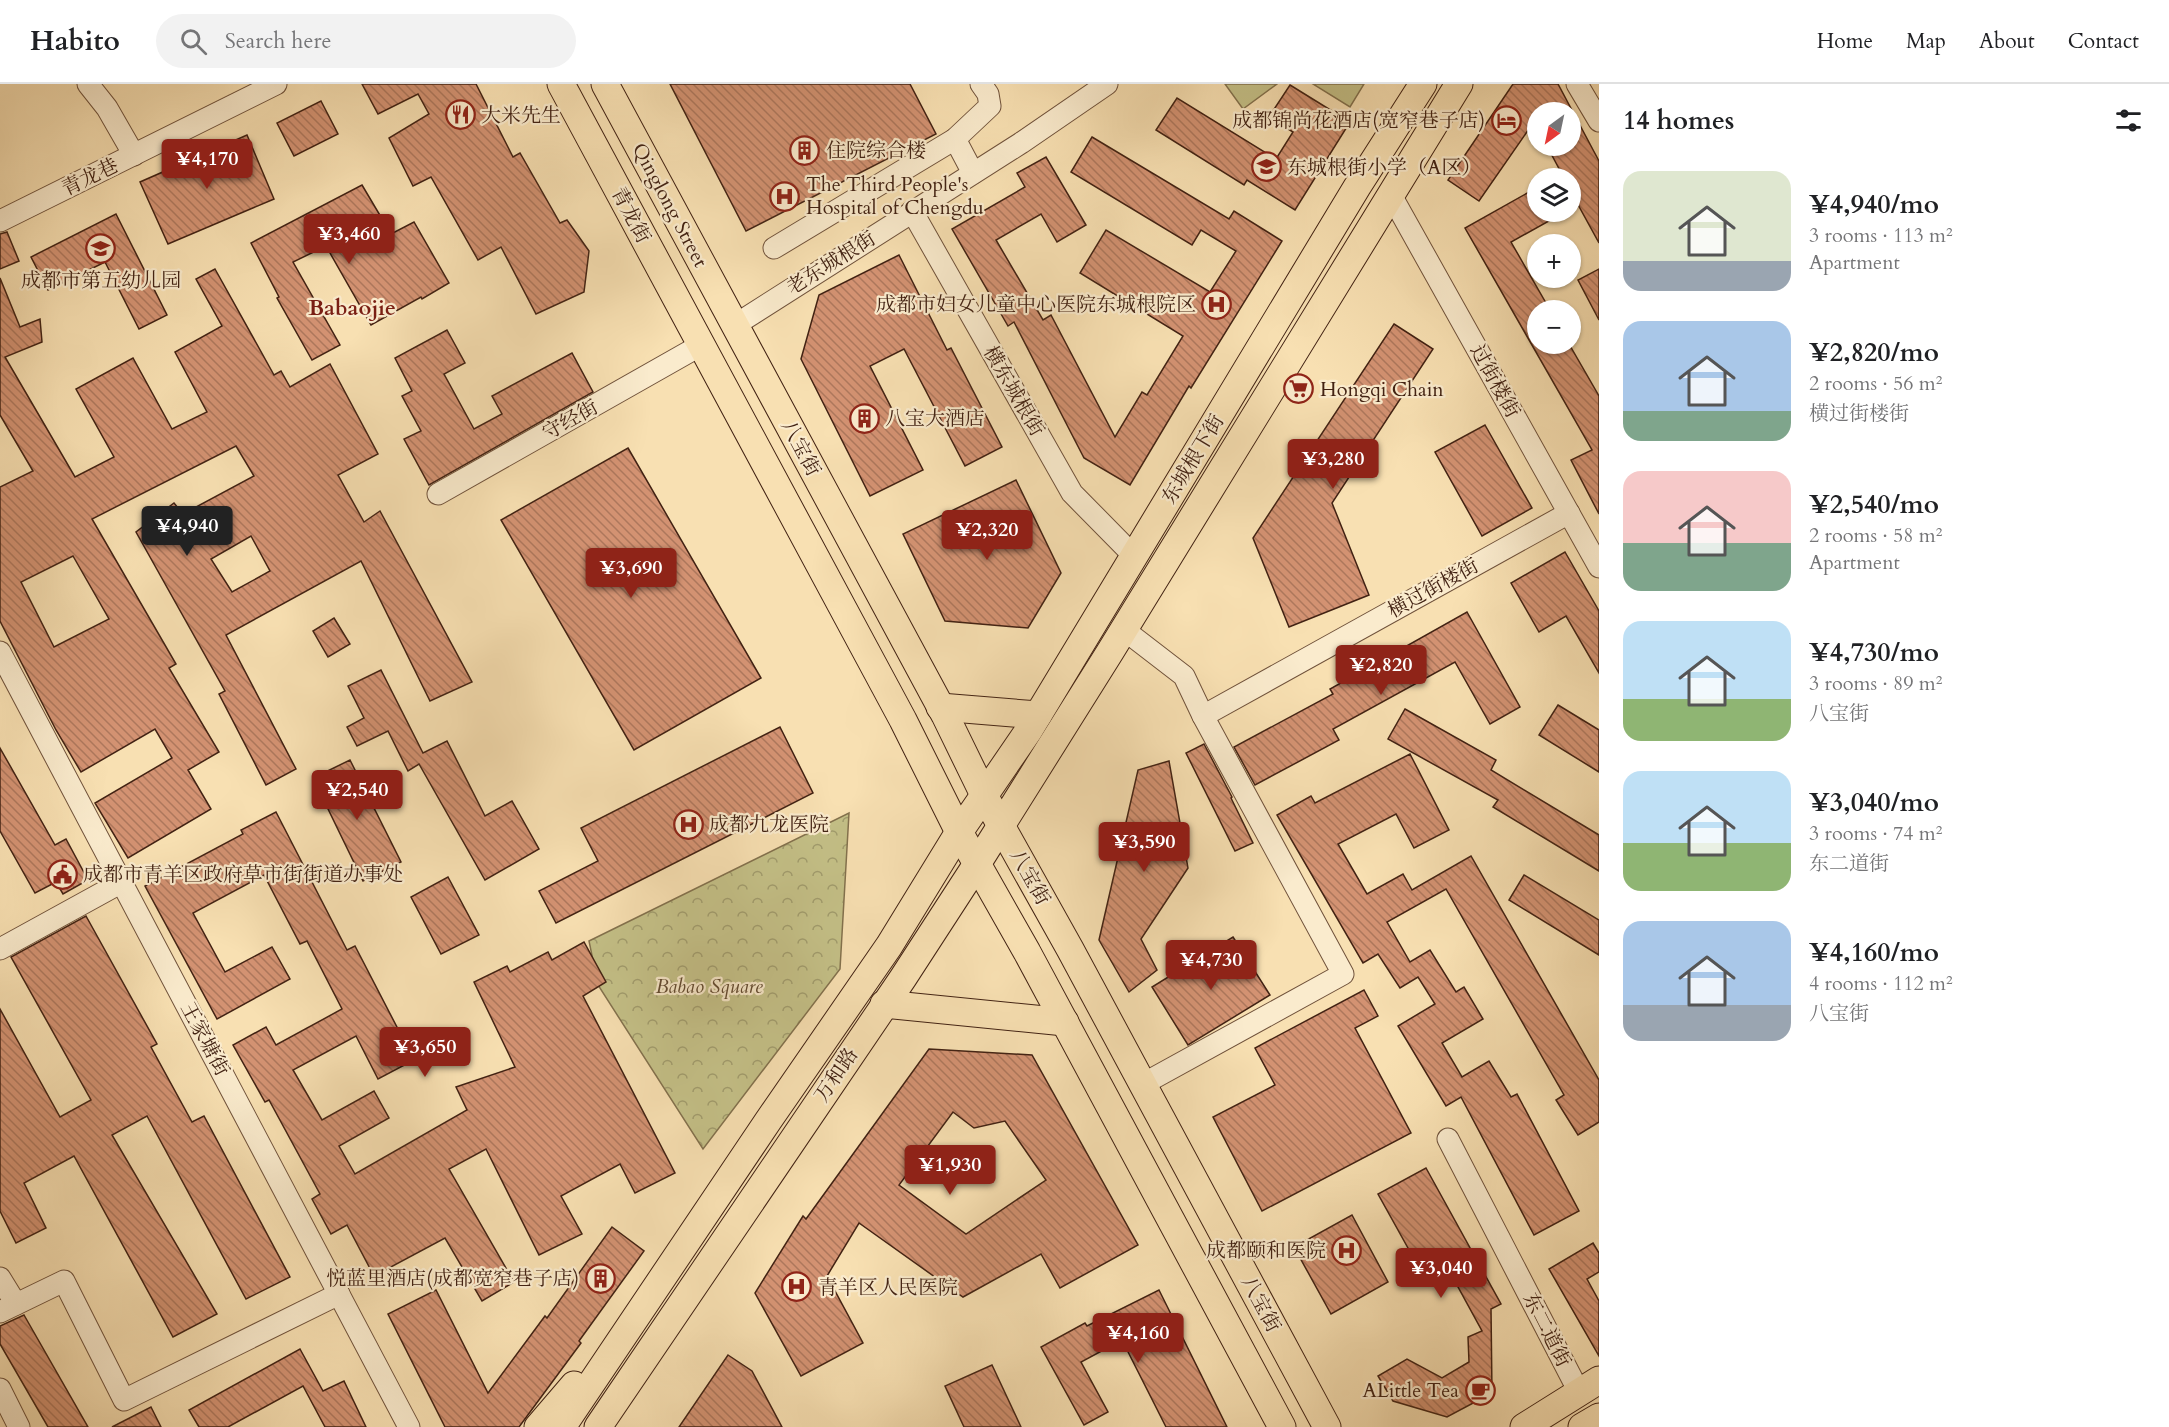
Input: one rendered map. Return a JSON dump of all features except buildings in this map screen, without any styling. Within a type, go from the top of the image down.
[{"type":"main road","name":"青龙街","points":[[561,84],[701,345]]},
{"type":"main road","name":"Qinglong Street","points":[[605,84],[735,326]]},
{"type":"main road","name":"东城根下街","points":[[959,832],[985,797],[1038,715],[1351,198],[1423,84]]},
{"type":"main road","name":"东城根下街","points":[[1000,824],[1459,84]]},
{"type":"main road","name":"八宝街","points":[[735,326],[940,707],[985,797],[1143,1084],[1327,1427]]},
{"type":"main road","name":"八宝街","points":[[701,345],[912,738],[976,864],[1065,1022],[1282,1427]]},
{"type":"main road","points":[[940,707],[1038,715]]},
{"type":"main road","name":"万和路","points":[[598,1427],[884,1004],[1000,824]]},
{"type":"main road","name":"万和路","points":[[562,1427],[768,1120],[889,946],[959,832]]},
{"type":"main road","points":[[884,1004],[1065,1022]]},
{"type":"main road","name":"万和路","points":[[538,1427],[642,1308]]},
{"type":"main road","name":"万和路","points":[[618,1427],[668,1324]]},
{"type":"main road","points":[[1524,1427],[1589,1386]]},
{"type":"street","points":[[88,84],[107,108],[134,155]]},
{"type":"street","name":"青龙巷","points":[[0,221],[276,84]]},
{"type":"street","points":[[774,248],[955,139],[990,106],[988,94],[981,84]]},
{"type":"street","name":"老东城根街","points":[[735,326],[1021,143],[1107,84]]},
{"type":"street","points":[[1577,84],[1599,121]]},
{"type":"street","points":[[955,139],[973,173]]},
{"type":"street","name":"过街楼街","points":[[1390,195],[1599,567]]},
{"type":"street","name":"横东城根街","points":[[912,211],[1072,493],[1134,556]]},
{"type":"street","name":"守经街","points":[[438,494],[701,345]]},
{"type":"street","name":"横过街楼街","points":[[1203,716],[1569,513]]},
{"type":"street","points":[[1123,629],[1184,676],[1203,716],[1343,974],[1143,1084]]},
{"type":"street","name":"王家塘街","points":[[0,652],[409,1427]]},
{"type":"street","points":[[0,949],[122,882]]},
{"type":"street","name":"东二道街","points":[[1448,1139],[1589,1386]]},
{"type":"street","points":[[0,1278],[8,1308],[64,1281],[124,1401],[339,1294]]},
{"type":"street","points":[[0,1389],[19,1427]]},
{"type":"green space","points":[[1225,84],[1277,84],[1243,109]]},
{"type":"green space","points":[[1313,84],[1364,84],[1350,107]]},
{"type":"green space","name":"Babao Square","points":[[849,813],[840,969],[703,1149],[598,985],[589,941]]},
{"type":"place","name":"大米先生","points":[[460,115]]},
{"type":"place","name":"成都锦尚花酒店(宽窄巷子店)","points":[[1506,120]]},
{"type":"place","name":"住院综合楼","points":[[805,150]]},
{"type":"place","name":"东城根街小学（A区）","points":[[1266,167]]},
{"type":"place","name":"The Third People's Hospital of Chengdu","points":[[785,196]]},
{"type":"place","name":"成都市第五幼儿园","points":[[101,249]]},
{"type":"place","name":"成都市妇女儿童中心医院东城根院区","points":[[1217,304]]},
{"type":"place","name":"Hongqi Chain","points":[[1299,389]]},
{"type":"place","name":"八宝大酒店","points":[[864,418]]},
{"type":"place","name":"成都九龙医院","points":[[688,824]]},
{"type":"place","name":"成都市青羊区政府草市街街道办事处","points":[[62,874]]},
{"type":"place","name":"成都颐和医院","points":[[1347,1250]]},
{"type":"place","name":"悦蓝里酒店(成都宽窄巷子店)","points":[[600,1278]]},
{"type":"place","name":"青羊区人民医院","points":[[797,1287]]},
{"type":"place","name":"ALittle Tea","points":[[1480,1390]]},
{"type":"district","name":"Babaojie","points":[[352,308]]}]
